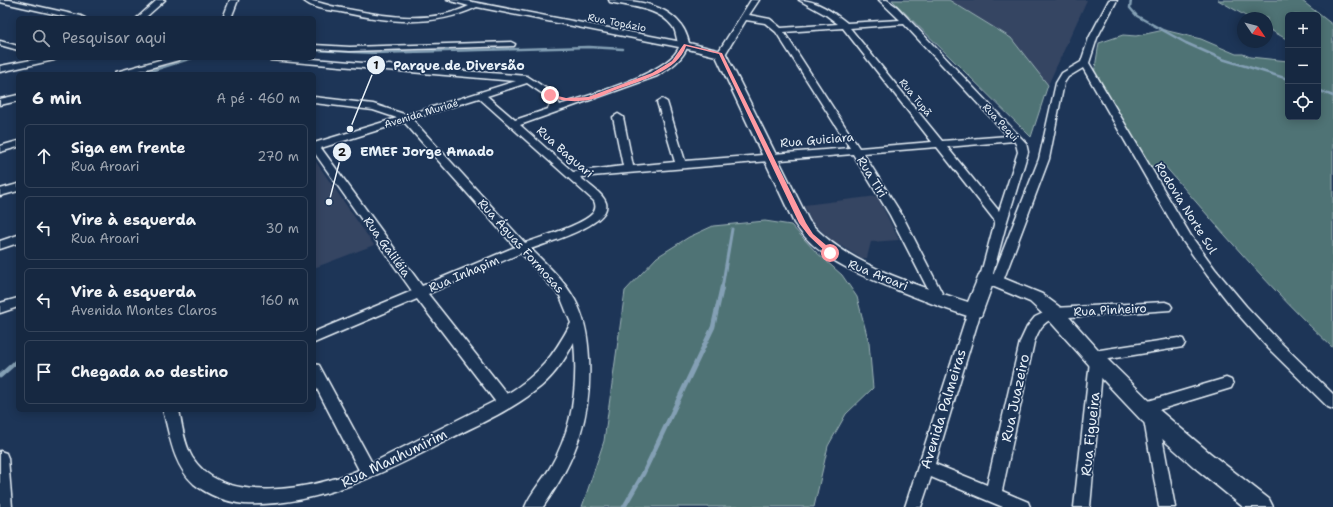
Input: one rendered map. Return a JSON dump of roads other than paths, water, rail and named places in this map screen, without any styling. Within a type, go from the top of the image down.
[{"type":"street","points":[[0,0],[72,16]]},
{"type":"street","points":[[143,16],[159,0]]},
{"type":"street","points":[[228,16],[234,0]]},
{"type":"street","points":[[307,0],[318,5],[393,20],[431,20],[450,16],[477,5],[485,0]]},
{"type":"street","name":"Rua Topázio","points":[[451,0],[684,45]]},
{"type":"street","points":[[551,111],[663,70],[679,56],[684,45],[680,30],[676,24],[667,17],[648,7],[614,0]]},
{"type":"street","points":[[684,45],[721,54],[755,0]]},
{"type":"street","name":"Rua Tupã","points":[[804,0],[829,13],[845,26],[1001,221]]},
{"type":"street","name":"Rua Pequi","points":[[883,0],[894,9],[1016,138],[1024,152],[1001,221],[988,282]]},
{"type":"street","points":[[974,311],[987,307],[988,282],[1044,159],[1060,83],[1065,75],[1085,63],[1096,29],[1113,0]]},
{"type":"street","name":"Rua Tiri","points":[[745,17],[766,22],[779,30],[806,70],[896,215],[940,300]]},
{"type":"street","points":[[779,30],[905,22]]},
{"type":"street","points":[[0,43],[16,47]]},
{"type":"street","points":[[316,47],[350,49],[511,44]]},
{"type":"street","name":"Rua Aroari","points":[[721,54],[802,223],[811,235],[820,244],[847,263],[940,300],[974,311]]},
{"type":"street","points":[[0,70],[45,60]]},
{"type":"street","points":[[125,72],[169,60]]},
{"type":"street","points":[[294,60],[529,80],[550,95],[566,100],[589,98]]},
{"type":"street","name":"Rodovia Norte Sul","points":[[1085,63],[1186,237],[1211,272],[1241,309],[1273,344],[1333,403]]},
{"type":"street","points":[[487,76],[502,88]]},
{"type":"street","name":"Avenida Muriaé","points":[[316,146],[529,80]]},
{"type":"street","name":"Rua Baguari","points":[[481,95],[599,200]]},
{"type":"street","name":"Rua Baguari","points":[[513,124],[551,111],[555,105],[550,95]]},
{"type":"street","points":[[0,102],[16,98]]},
{"type":"street","points":[[316,101],[370,106],[395,112],[406,118]]},
{"type":"street","points":[[662,102],[681,165]]},
{"type":"street","points":[[618,117],[629,169]]},
{"type":"street","name":"Rua Águas Formosas","points":[[406,118],[555,282],[569,300],[578,322],[584,379],[580,408],[568,447],[551,483],[533,507]]},
{"type":"street","name":"Rua Guiciara","points":[[572,175],[855,150],[1016,138]]},
{"type":"street","points":[[0,149],[16,145]]},
{"type":"street","name":"Rua Galiléia","points":[[316,147],[420,293],[505,403]]},
{"type":"street","points":[[0,193],[16,188]]},
{"type":"street","name":"Rua Inhapim","points":[[316,337],[523,248],[571,230],[591,220],[601,209],[599,200]]},
{"type":"street","points":[[0,245],[16,240]]},
{"type":"street","points":[[940,300],[988,282],[1036,298],[1054,313],[1095,359],[1146,411],[1202,460],[1262,507]]},
{"type":"street","points":[[0,308],[16,303]]},
{"type":"street","name":"Rua Pinheiro","points":[[1054,313],[1165,307]]},
{"type":"street","name":"Avenida Palmeiras","points":[[913,507],[974,311]]},
{"type":"street","name":"Rua Juazeiro","points":[[993,495],[1027,342],[1035,324],[1045,316],[1054,313]]},
{"type":"street","name":"Rua Manhumirim","points":[[171,412],[181,452],[189,468],[203,481],[216,489],[232,495],[255,500],[279,500],[301,497],[346,483],[370,473],[505,403],[531,387],[550,368],[563,350],[578,322]]},
{"type":"street","points":[[1095,359],[1178,343]]},
{"type":"street","name":"Rua Figueira","points":[[1082,507],[1095,359]]},
{"type":"street","points":[[316,373],[370,473]]},
{"type":"street","points":[[1146,411],[1226,384]]},
{"type":"street","points":[[1146,411],[1167,507]]},
{"type":"street","points":[[0,458],[4,507]]},
{"type":"street","points":[[926,466],[1022,507]]},
{"type":"waterway","points":[[1131,0],[1130,8],[1137,16],[1186,43],[1222,59],[1285,78]]},
{"type":"waterway","points":[[316,50],[374,53],[589,47],[623,49]]},
{"type":"waterway","points":[[147,72],[186,60]]},
{"type":"waterway","points":[[1321,91],[1333,96]]},
{"type":"waterway","points":[[0,105],[16,101]]},
{"type":"waterway","points":[[722,288],[732,229]]},
{"type":"waterway","points":[[624,507],[643,474],[713,327],[722,287]]},
{"type":"waterway","points":[[0,376],[16,362]]},
{"type":"place","name":"Parque de Diversão","points":[[350,129]]},
{"type":"place","name":"EMEF Jorge Amado","points":[[329,202]]}]
